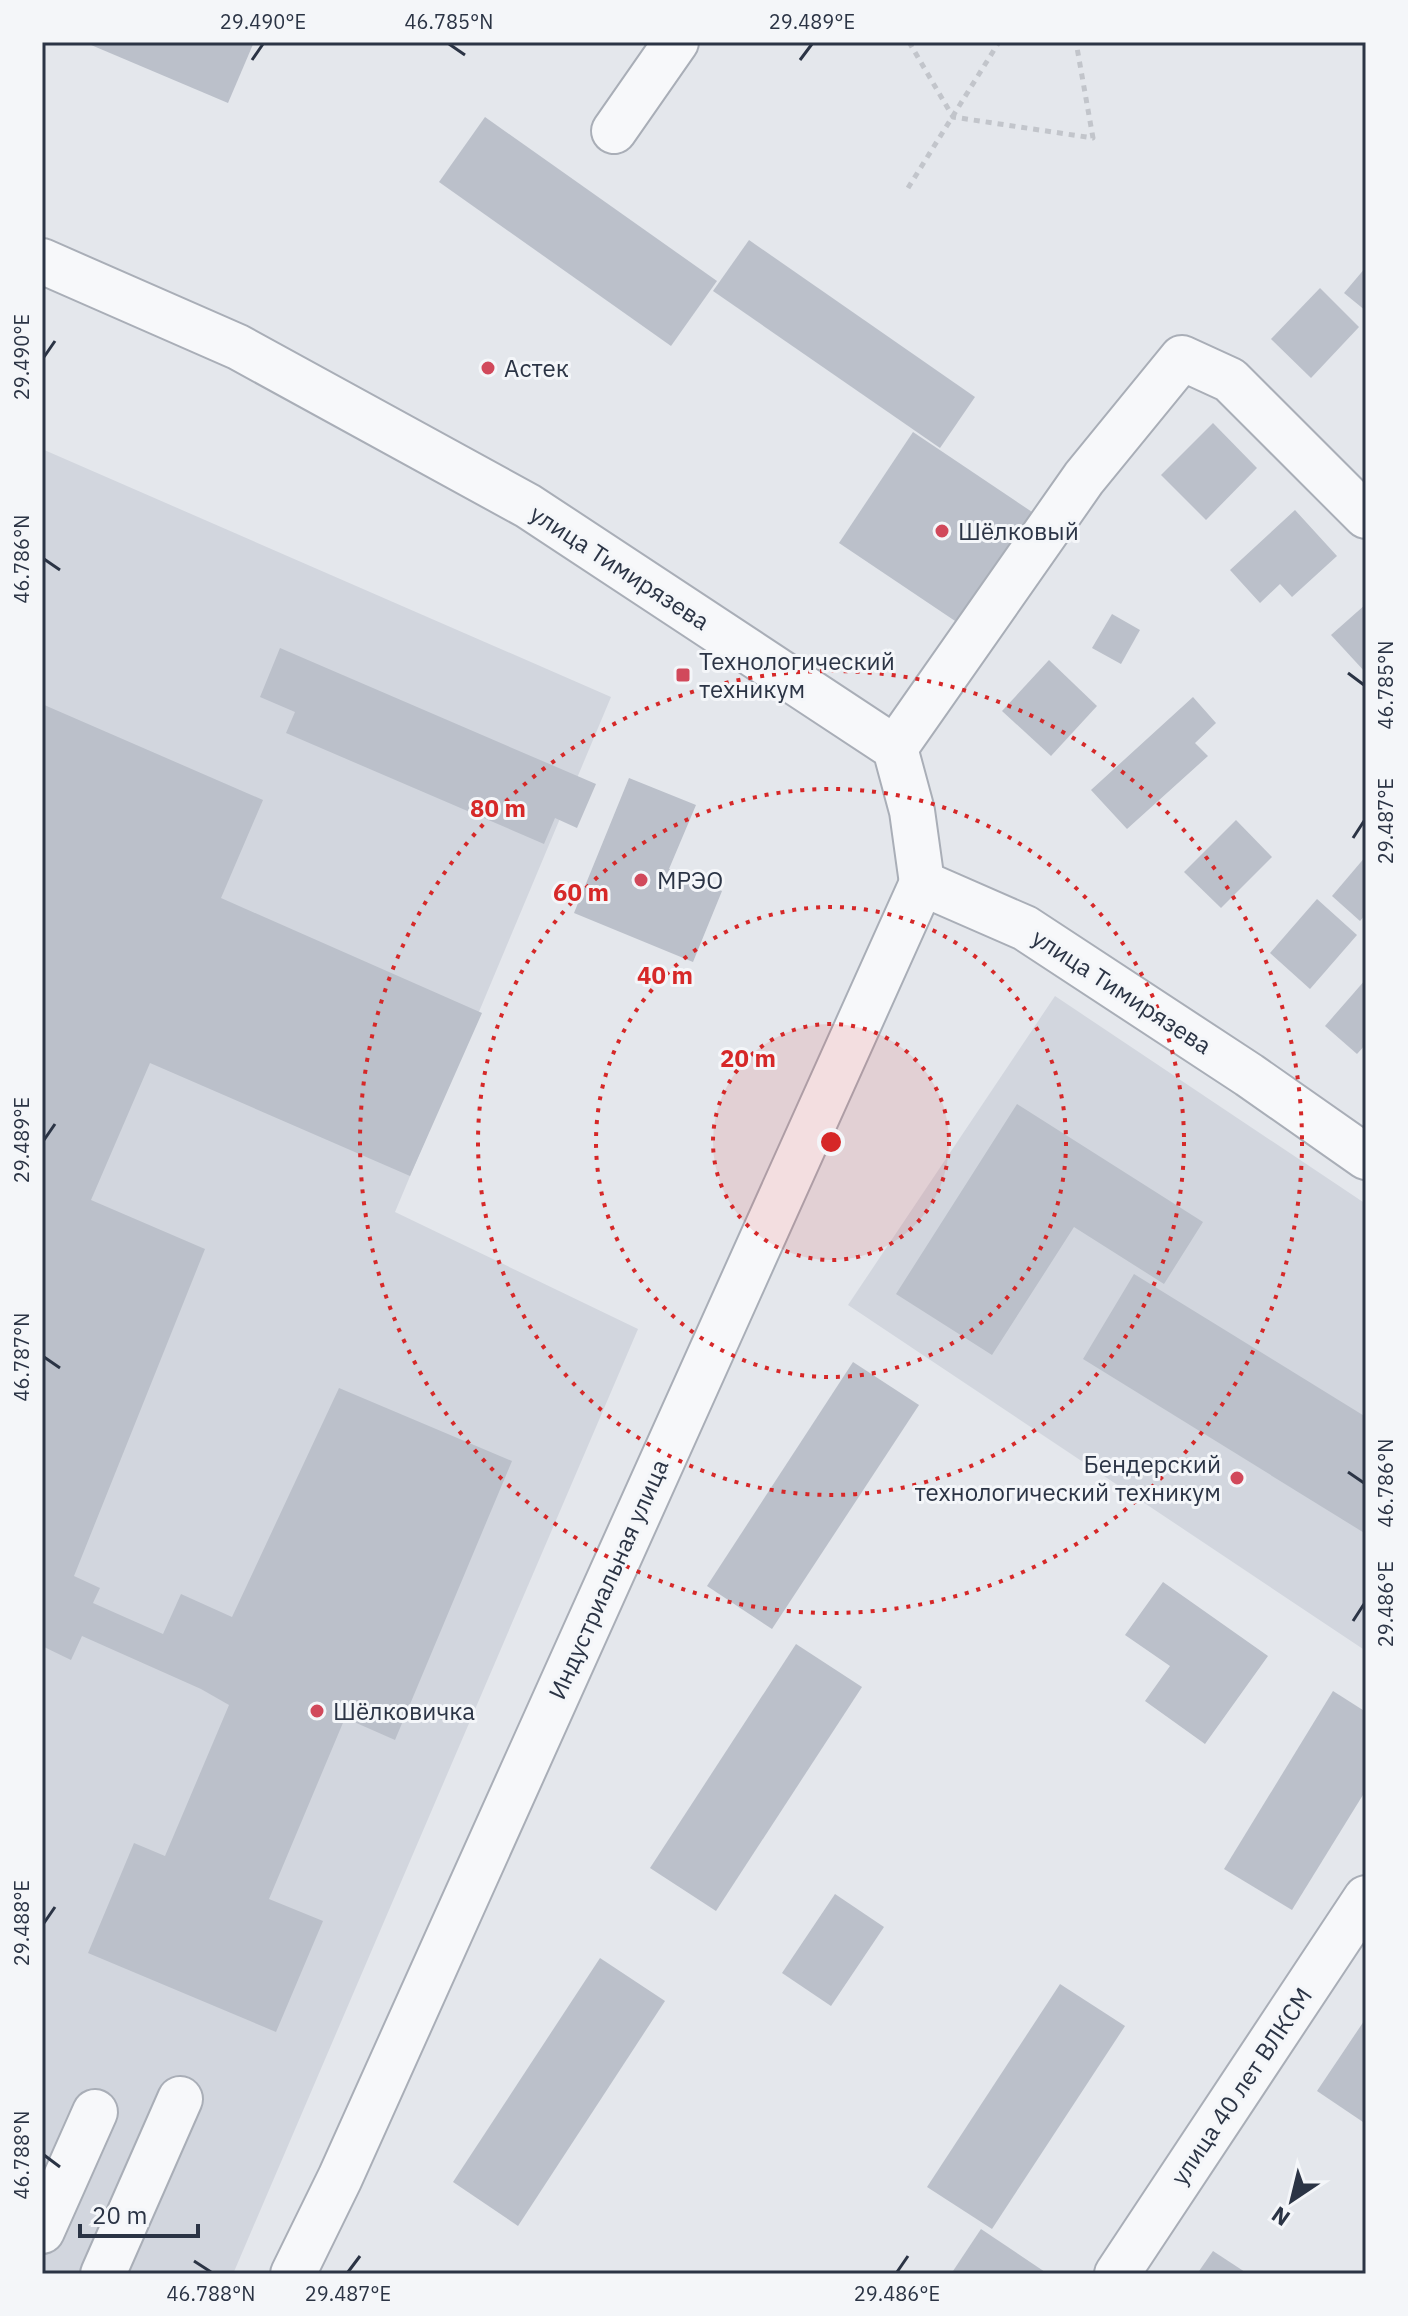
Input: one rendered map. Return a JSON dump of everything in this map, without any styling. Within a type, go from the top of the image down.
[{"type":"street","points":[[614,131],[676,42]]},
{"type":"street","name":"улица Тимирязева","points":[[42,261],[238,347],[528,506],[895,748]]},
{"type":"street","points":[[922,883],[912,811],[895,748],[1084,478],[1182,358],[1230,380],[1366,516]]},
{"type":"street","name":"улица Тимирязева","points":[[922,883],[1025,928],[1249,1075],[1366,1157]]},
{"type":"street","name":"Индустриальная улица","points":[[293,2274],[340,2178],[922,883]]},
{"type":"street","name":"улица 40 лет ВЛКСМ","points":[[1117,2274],[1366,1898]]},
{"type":"street","points":[[103,2274],[180,2099]]},
{"type":"street","points":[[42,2231],[95,2112]]},
{"type":"path","points":[[909,42],[953,117]]},
{"type":"path","points":[[908,188],[999,42]]},
{"type":"path","points":[[953,117],[1093,138],[1076,42]]},
{"type":"shaded area","points":[[42,449],[611,697],[395,1212],[638,1329],[233,2274],[42,2274]]},
{"type":"shaded area","name":"Бендерский технологический техникум","points":[[1055,996],[1366,1204],[1366,1651],[848,1305]]},
{"type":"building","points":[[84,42],[254,42],[228,103]]},
{"type":"building","points":[[485,117],[717,281],[671,346],[439,182]]},
{"type":"building","points":[[749,240],[975,397],[940,448],[713,291]]},
{"type":"building","points":[[1366,267],[1366,311],[1344,293]]},
{"type":"building","points":[[1320,288],[1359,327],[1311,378],[1271,339]]},
{"type":"building","points":[[1213,423],[1257,468],[1206,520],[1161,475]]},
{"type":"building","name":"Шёлковый","points":[[913,432],[1044,520],[970,631],[839,543]]},
{"type":"building","points":[[1295,510],[1337,556],[1292,597],[1280,584],[1260,603],[1230,570]]},
{"type":"building","points":[[1366,604],[1366,673],[1331,635]]},
{"type":"building","points":[[1112,614],[1140,630],[1121,664],[1092,648]]},
{"type":"building","points":[[280,648],[596,784],[577,828],[555,818],[544,844],[286,733],[295,712],[260,697]]},
{"type":"building","points":[[1049,660],[1097,706],[1051,756],[1002,711]]},
{"type":"building","points":[[1193,697],[1216,723],[1195,743],[1208,756],[1127,829],[1091,790]]},
{"type":"building","points":[[42,704],[263,800],[221,898],[482,1013],[410,1176],[150,1063],[91,1200],[205,1249],[74,1576],[100,1588],[93,1603],[163,1634],[181,1594],[232,1617],[339,1388],[512,1461],[395,1740],[345,1718],[269,1899],[323,1921],[276,2032],[88,1953],[134,1843],[165,1856],[229,1705],[201,1689],[82,1636],[71,1660],[42,1646]]},
{"type":"building","name":"МРЭО","points":[[629,778],[696,805],[669,869],[722,891],[693,962],[574,913]]},
{"type":"building","points":[[1236,820],[1272,857],[1221,908],[1184,872]]},
{"type":"building","points":[[1366,856],[1366,914],[1360,921],[1332,896]]},
{"type":"building","points":[[1317,899],[1357,935],[1310,989],[1270,953]]},
{"type":"building","points":[[1366,979],[1366,1044],[1357,1054],[1325,1026]]},
{"type":"building","points":[[1017,1104],[1203,1222],[1164,1284],[1074,1227],[992,1355],[896,1294]]},
{"type":"building","points":[[1134,1274],[1366,1417],[1366,1534],[1083,1359]]},
{"type":"building","points":[[853,1362],[919,1405],[772,1629],[707,1586]]},
{"type":"building","points":[[1163,1582],[1268,1656],[1205,1744],[1145,1701],[1170,1666],[1125,1635]]},
{"type":"building","points":[[796,1644],[862,1687],[716,1911],[650,1868]]},
{"type":"building","points":[[1333,1691],[1366,1712],[1366,1790],[1292,1910],[1224,1869]]},
{"type":"building","points":[[835,1894],[884,1927],[831,2006],[782,1973]]},
{"type":"building","points":[[600,1958],[665,2001],[518,2226],[453,2182]]},
{"type":"building","points":[[1060,1984],[1125,2026],[992,2229],[927,2187]]},
{"type":"building","points":[[1366,2018],[1366,2124],[1317,2091]]},
{"type":"building","points":[[981,2229],[1048,2274],[951,2274]]},
{"type":"building","points":[[1213,2251],[1248,2274],[1197,2274]]},
{"type":"place","name":"Астек","points":[[488,368]]},
{"type":"place","name":"Шёлковый","points":[[942,531]]},
{"type":"place","name":"Технологический техникум","points":[[683,675]]},
{"type":"place","name":"МРЭО","points":[[641,880]]},
{"type":"place","name":"Бендерский технологический техникум","points":[[1237,1478]]},
{"type":"place","name":"Шёлковичка","points":[[317,1711]]}]
